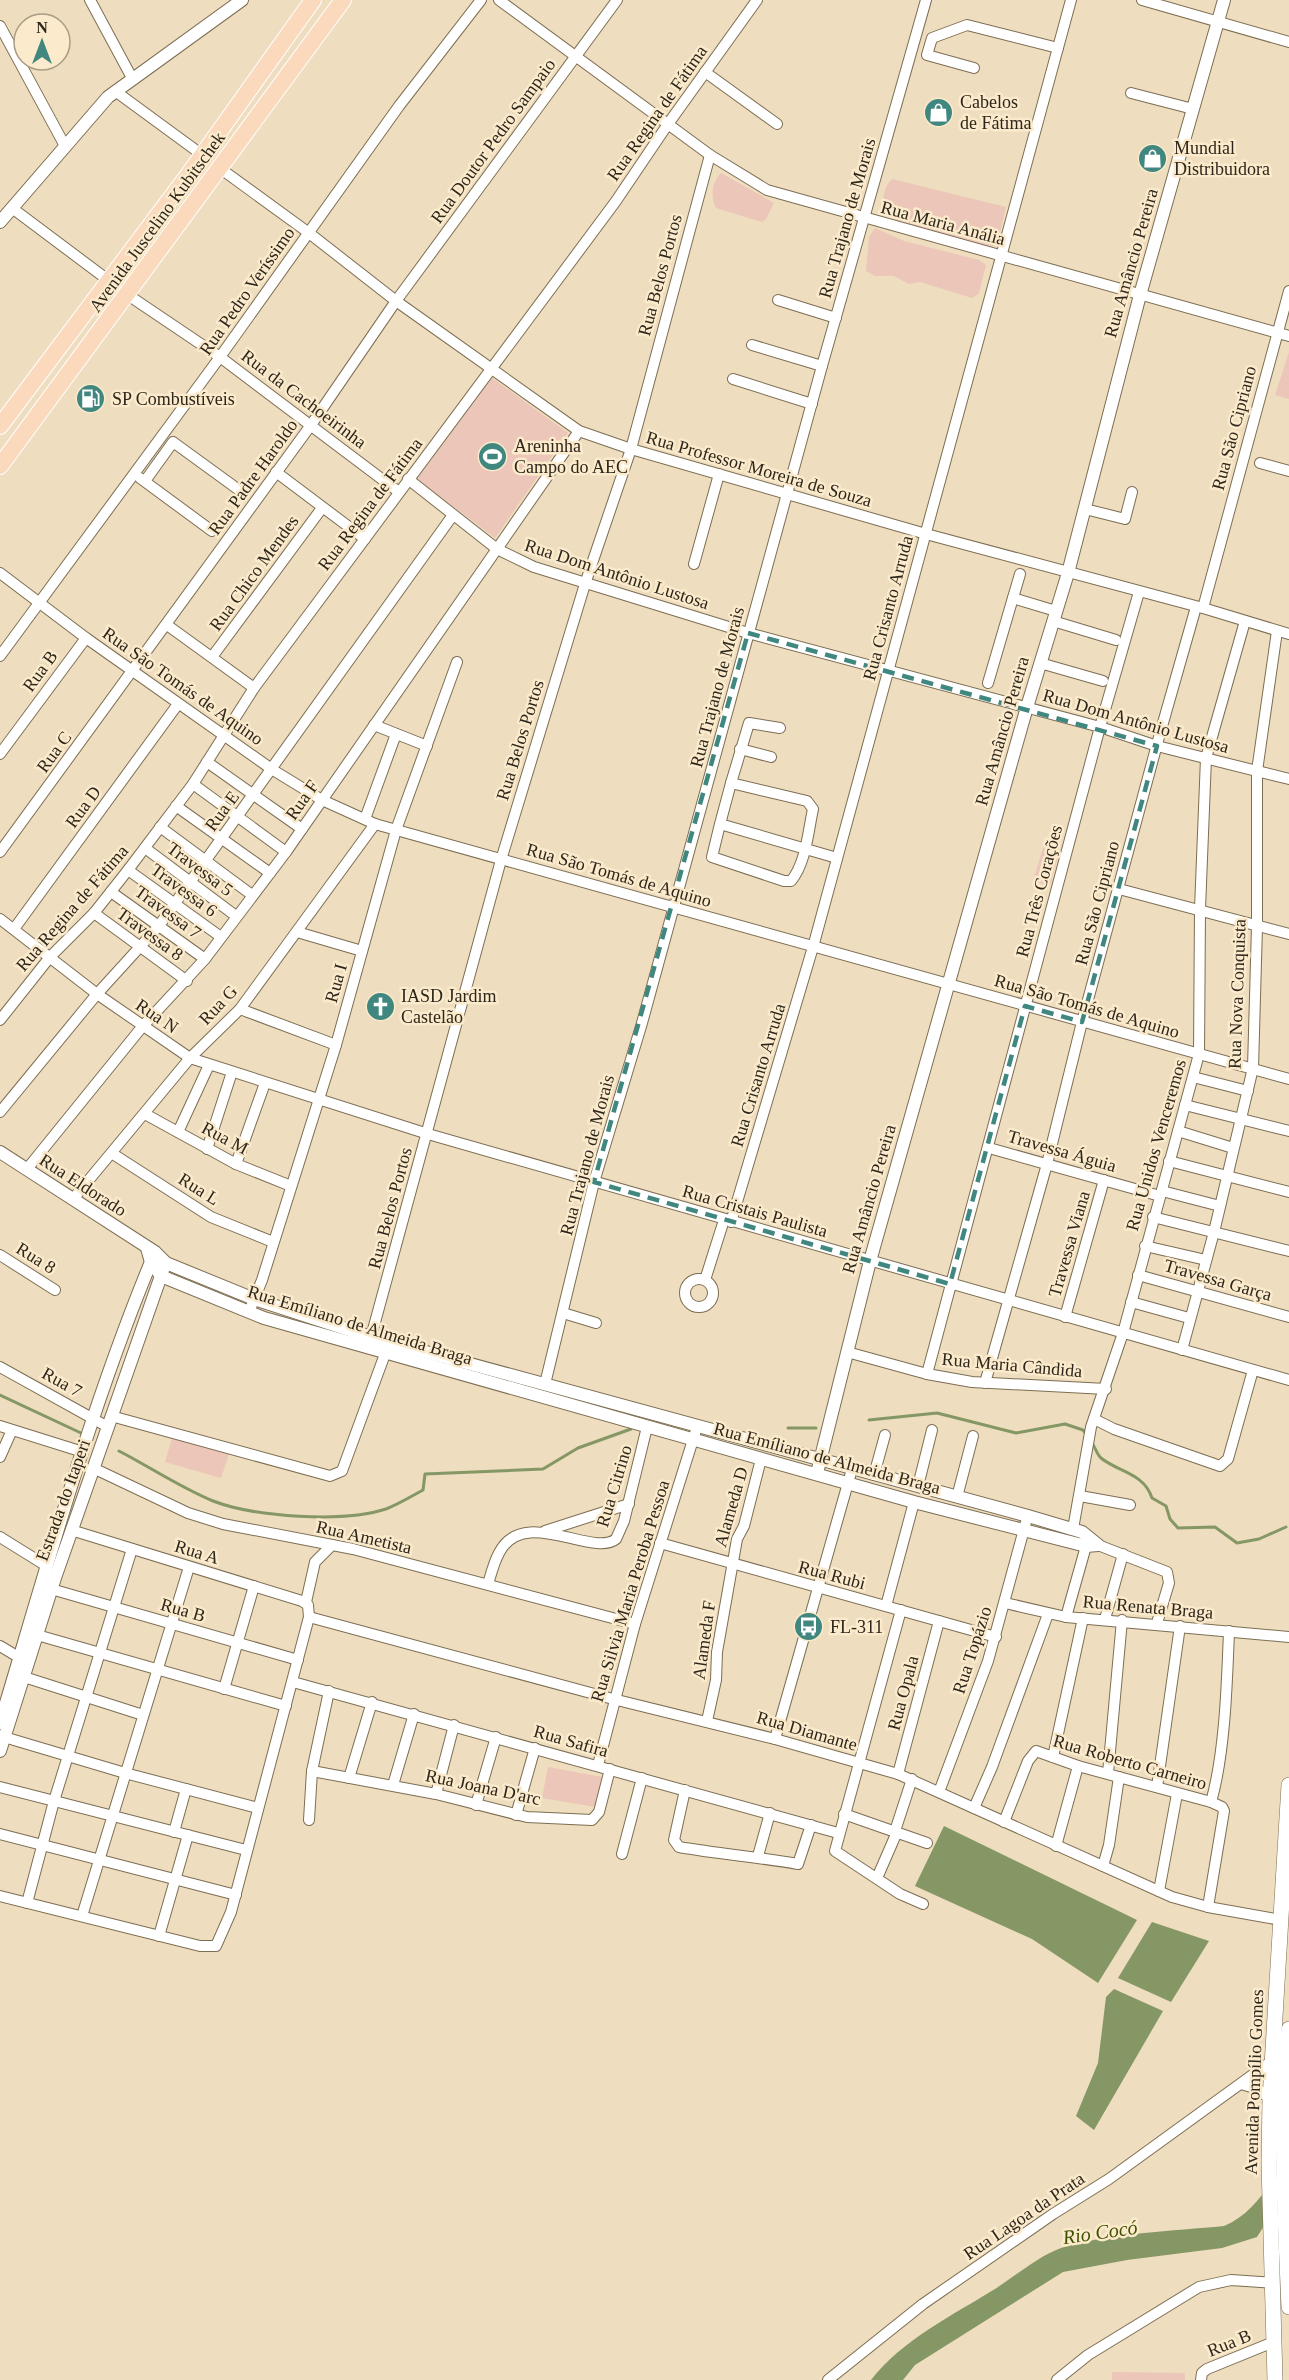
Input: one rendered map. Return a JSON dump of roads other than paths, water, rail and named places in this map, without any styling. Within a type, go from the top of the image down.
[{"type":"main road","name":"Avenida Juscelino Kubitschek","points":[[0,426],[313,0]]},
{"type":"main road","name":"Avenida Juscelino Kubitschek","points":[[0,466],[221,169],[343,0]]},
{"type":"main road","name":"Avenida Pompílio Gomes","points":[[1289,1785],[1270,2099],[1289,2307]]},
{"type":"main road","name":"Avenida Pompílio Gomes","points":[[1275,2162],[1289,2029]]},
{"type":"main road","name":"Avenida Pompílio Gomes","points":[[1275,2380],[1274,2283],[1284,2251]]},
{"type":"street","points":[[90,0],[132,78]]},
{"type":"street","points":[[1,219],[115,91],[242,0]]},
{"type":"street","name":"Rua Pedro Veríssimo","points":[[40,602],[220,357],[399,106],[481,0]]},
{"type":"street","name":"Rua Maria Anália","points":[[499,0],[577,55],[710,155],[767,190],[864,219],[1289,336]]},
{"type":"street","name":"Rua Doutor Pedro Sampaio","points":[[396,301],[617,0]]},
{"type":"street","name":"Rua Regina de Fátima","points":[[1,1018],[50,957],[94,913],[193,784],[254,688],[616,201],[757,0]]},
{"type":"street","name":"Rua Trajano de Morais","points":[[545,1384],[594,1182],[926,0]]},
{"type":"street","name":"Rua Crisanto Arruda","points":[[705,1281],[728,1221],[813,946],[1071,0]]},
{"type":"street","points":[[1142,0],[1289,42]]},
{"type":"street","name":"Rua Amâncio Pereira","points":[[817,1473],[870,1261],[1027,707],[1068,573],[1140,295],[1224,0]]},
{"type":"street","points":[[974,68],[927,56],[932,38],[968,25],[1058,48]]},
{"type":"street","points":[[0,26],[64,146]]},
{"type":"street","points":[[705,72],[777,124]]},
{"type":"street","points":[[115,91],[201,154]]},
{"type":"street","points":[[1131,93],[1193,109]]},
{"type":"street","name":"Rua Belos Portos","points":[[371,1337],[501,860],[585,584],[631,449],[710,155]]},
{"type":"street","name":"Rua Professor Moreira de Souza","points":[[221,169],[309,232],[396,301],[579,430],[631,449],[926,534],[1199,607],[1289,634]]},
{"type":"street","name":"Rua da Cachoeirinha","points":[[12,208],[128,295],[220,357],[399,492]]},
{"type":"street","name":"Rua São Cipriano","points":[[985,1383],[1047,1164],[1082,1022],[1156,746],[1199,607],[1289,291]]},
{"type":"street","points":[[778,300],[836,318]]},
{"type":"street","name":"Rua Padre Haroldo","points":[[132,670],[311,425],[396,301]]},
{"type":"street","points":[[752,345],[822,366]]},
{"type":"street","points":[[733,379],[812,404]]},
{"type":"street","name":"Rua F","points":[[27,1169],[142,1027],[205,959],[286,852],[579,430]]},
{"type":"street","points":[[145,481],[173,442],[239,490]]},
{"type":"street","points":[[1260,463],[1289,471]]},
{"type":"street","points":[[276,472],[365,539]]},
{"type":"street","points":[[135,474],[212,531]]},
{"type":"street","points":[[694,564],[719,474]]},
{"type":"street","name":"Rua Dom Antônio Lustosa","points":[[408,479],[497,549],[519,561],[585,584],[748,633],[1100,727],[1156,746],[1289,779]]},
{"type":"street","points":[[1085,509],[1125,519],[1132,492]]},
{"type":"street","name":"Rua Chico Mendes","points":[[212,657],[322,508]]},
{"type":"street","name":"Rua E","points":[[0,1112],[97,994],[158,927],[273,770],[453,515]]},
{"type":"street","name":"Rua São Tomás de Aquino","points":[[0,573],[86,638],[273,770],[321,800],[370,822],[1289,1079]]},
{"type":"street","points":[[988,683],[1020,574]]},
{"type":"street","name":"Rua Três Corações","points":[[927,1374],[1100,727],[1139,592]]},
{"type":"street","points":[[1013,598],[1116,640]]},
{"type":"street","points":[[0,656],[40,602]]},
{"type":"street","name":"Rua Unidos Venceremos","points":[[1073,1529],[1092,1423],[1106,1389],[1123,1333],[1199,1054],[1200,909],[1206,758],[1245,621]]},
{"type":"street","points":[[167,625],[254,688]]},
{"type":"street","name":"Rua Nova Conquista","points":[[1182,1350],[1214,1232],[1253,1068],[1257,926],[1257,771],[1277,632]]},
{"type":"street","name":"Rua B","points":[[0,754],[86,638]]},
{"type":"street","name":"Rua I","points":[[248,1312],[273,1242],[336,1045],[396,830],[457,662]]},
{"type":"street","points":[[1040,663],[1103,681]]},
{"type":"street","name":"Rua C","points":[[0,852],[132,670]]},
{"type":"street","name":"Rua D","points":[[14,929],[178,704]]},
{"type":"street","points":[[731,783],[807,801],[811,805],[813,809],[804,849],[797,873],[791,881],[773,878],[712,857],[720,824],[740,749],[749,723],[780,728]]},
{"type":"street","points":[[374,725],[427,746]]},
{"type":"street","name":"Rua G","points":[[73,1199],[113,1154],[190,1058],[240,1009],[297,932],[370,822],[396,734]]},
{"type":"street","points":[[740,749],[771,757]]},
{"type":"street","points":[[207,762],[302,829]]},
{"type":"street","points":[[193,784],[286,852]]},
{"type":"street","points":[[176,806],[270,873]]},
{"type":"street","points":[[720,824],[837,858]]},
{"type":"street","points":[[160,827],[252,895]]},
{"type":"street","name":"Travessa 5","points":[[145,848],[236,916]]},
{"type":"street","name":"Travessa 6","points":[[128,870],[221,937]]},
{"type":"street","points":[[1119,889],[1289,934]]},
{"type":"street","name":"Travessa 7","points":[[111,892],[205,959]]},
{"type":"street","name":"Travessa 8","points":[[94,913],[187,981]]},
{"type":"street","name":"Rua N","points":[[0,919],[142,1027],[190,1058],[317,1101]]},
{"type":"street","points":[[297,932],[362,951]]},
{"type":"street","points":[[240,1009],[336,1045]]},
{"type":"street","points":[[178,1132],[209,1065]]},
{"type":"street","points":[[207,1149],[232,1072]]},
{"type":"street","points":[[1193,1077],[1248,1091]]},
{"type":"street","points":[[236,1164],[265,1083]]},
{"type":"street","name":"Rua Cristais Paulista","points":[[317,1101],[728,1221],[1289,1380]]},
{"type":"street","points":[[1185,1105],[1289,1131]]},
{"type":"street","name":"Rua M","points":[[145,1114],[236,1164],[291,1186]]},
{"type":"street","points":[[1178,1131],[1233,1148]]},
{"type":"street","name":"Travessa Águia","points":[[989,1148],[1104,1180],[1220,1206]]},
{"type":"street","name":"Rua Eldorado","points":[[0,1152],[73,1199],[151,1254]]},
{"type":"street","name":"Rua L","points":[[113,1154],[211,1217],[273,1242]]},
{"type":"street","points":[[1169,1161],[1289,1192]]},
{"type":"street","name":"Travessa Viana","points":[[1065,1317],[1104,1180]]},
{"type":"street","points":[[1153,1217],[1289,1251]]},
{"type":"street","points":[[1145,1246],[1206,1260]]},
{"type":"street","points":[[151,1254],[161,1276]]},
{"type":"street","name":"Rua Emíliano de Almeida Braga","points":[[151,1254],[166,1263],[254,1299],[371,1337],[1028,1516],[1073,1529],[1091,1542]]},
{"type":"street","name":"Estrada do Itaperi","points":[[0,1751],[24,1677],[24,1661],[45,1566],[151,1254]]},
{"type":"street","name":"Rua 8","points":[[0,1255],[55,1290]]},
{"type":"street","name":"Estrada do Itaperi","points":[[0,1722],[37,1635],[71,1530],[166,1263]]},
{"type":"street","name":"Travessa Garça","points":[[1138,1275],[1289,1317]]},
{"type":"street","name":"Rua Emíliano de Almeida Braga","points":[[161,1276],[248,1312],[382,1353],[914,1502],[1024,1529],[1091,1542],[1162,1568],[1169,1577],[1157,1623]]},
{"type":"street","points":[[1131,1302],[1189,1318]]},
{"type":"street","points":[[563,1313],[596,1323]]},
{"type":"street","name":"Rua Maria Cândida","points":[[847,1352],[927,1374],[985,1383],[1106,1389]]},
{"type":"street","points":[[374,1365],[382,1353]]},
{"type":"street","name":"Rua 7","points":[[0,1367],[94,1419],[110,1421],[330,1476],[342,1471],[382,1353]]},
{"type":"street","points":[[1092,1423],[1220,1466],[1228,1459],[1253,1370]]},
{"type":"street","points":[[0,1426],[82,1452]]},
{"type":"street","name":"Rua Citrino","points":[[488,1584],[503,1547],[514,1539],[545,1531],[607,1544],[619,1534],[629,1504],[648,1427]]},
{"type":"street","name":"Rua Silvia Maria Peroba Pessoa","points":[[598,1765],[634,1624],[697,1427]]},
{"type":"street","points":[[0,1457],[12,1430]]},
{"type":"street","points":[[918,1486],[932,1430]]},
{"type":"street","points":[[874,1474],[885,1435]]},
{"type":"street","points":[[957,1497],[973,1436]]},
{"type":"street","name":"Alameda D","points":[[733,1563],[761,1459]]},
{"type":"street","name":"Rua Ametista","points":[[93,1468],[188,1513],[223,1524],[332,1545],[634,1624]]},
{"type":"street","points":[[775,1739],[852,1469]]},
{"type":"street","points":[[1080,1496],[1130,1505]]},
{"type":"street","points":[[886,1606],[914,1502]]},
{"type":"street","points":[[545,1531],[629,1504]]},
{"type":"street","name":"Rua Topázio","points":[[939,1792],[996,1637],[1028,1516]]},
{"type":"street","name":"Rua A","points":[[71,1530],[254,1586],[308,1609]]},
{"type":"street","points":[[0,1537],[45,1566]]},
{"type":"street","points":[[1066,1617],[1091,1542]]},
{"type":"street","name":"Rua Rubi","points":[[660,1543],[996,1637]]},
{"type":"street","points":[[0,1896],[200,1946],[216,1946],[227,1924],[236,1895],[246,1850],[293,1682],[315,1562],[332,1545]]},
{"type":"street","points":[[27,1903],[54,1801],[132,1549]]},
{"type":"street","points":[[1105,1619],[1122,1554]]},
{"type":"street","name":"Alameda F","points":[[707,1721],[716,1680],[717,1652],[733,1563]]},
{"type":"street","points":[[82,1916],[189,1567]]},
{"type":"street","points":[[224,1689],[254,1586]]},
{"type":"street","name":"Rua B","points":[[58,1591],[298,1660]]},
{"type":"street","name":"Rua Renata Braga","points":[[1005,1603],[1066,1617],[1289,1636]]},
{"type":"street","name":"Rua Diamante","points":[[308,1609],[613,1699],[707,1721],[898,1774],[1159,1891],[1208,1907],[1281,1920]]},
{"type":"street","points":[[901,1610],[838,1833],[835,1851],[900,1894],[923,1904]]},
{"type":"street","points":[[974,1808],[992,1767],[1048,1614]]},
{"type":"street","points":[[1053,1757],[1083,1618]]},
{"type":"street","points":[[1108,1773],[1122,1620]]},
{"type":"street","name":"Rua Opala","points":[[898,1774],[939,1621]]},
{"type":"street","points":[[1158,1787],[1180,1626]]},
{"type":"street","points":[[1211,1802],[1217,1780],[1228,1680],[1230,1631]]},
{"type":"street","points":[[37,1635],[286,1707]]},
{"type":"street","points":[[0,1646],[24,1661]]},
{"type":"street","points":[[24,1677],[143,1715]]},
{"type":"street","name":"Rua Safira","points":[[293,1682],[372,1702],[838,1833]]},
{"type":"street","points":[[309,1820],[312,1771],[329,1691]]},
{"type":"street","points":[[349,1778],[372,1702]]},
{"type":"street","points":[[393,1785],[414,1714]]},
{"type":"street","points":[[436,1794],[454,1725]]},
{"type":"street","points":[[4,1737],[125,1773],[258,1808]]},
{"type":"street","points":[[476,1805],[496,1737]]},
{"type":"street","points":[[516,1815],[536,1748]]},
{"type":"street","name":"Rua Roberto Carneiro","points":[[1004,1822],[1030,1757],[1036,1751],[1078,1766],[1211,1802],[1222,1807],[1223,1816],[1208,1907]]},
{"type":"street","points":[[1056,1846],[1078,1766]]},
{"type":"street","name":"Rua Joana D'arc","points":[[312,1771],[436,1794],[516,1815],[592,1820],[599,1812],[610,1769]]},
{"type":"street","points":[[1103,1866],[1109,1845],[1119,1777]]},
{"type":"street","points":[[622,1854],[642,1778]]},
{"type":"street","points":[[877,1878],[896,1832],[912,1779]]},
{"type":"street","points":[[0,1787],[246,1850]]},
{"type":"street","points":[[174,1832],[186,1789]]},
{"type":"street","points":[[685,1790],[674,1840],[679,1847],[731,1856],[758,1856],[798,1864],[811,1825]]},
{"type":"street","points":[[1159,1891],[1177,1794]]},
{"type":"street","points":[[758,1856],[770,1813]]},
{"type":"street","points":[[844,1814],[927,1843]]},
{"type":"street","points":[[0,1834],[236,1895]]},
{"type":"street","points":[[159,1936],[188,1835]]},
{"type":"street","name":"Rua Lagoa da Prata","points":[[828,2380],[923,2304],[1053,2214],[1109,2179],[1273,2060]]},
{"type":"street","points":[[1241,2084],[1258,2089],[1270,2099]]},
{"type":"street","points":[[1057,2380],[1088,2355],[1199,2287],[1231,2280],[1274,2283]]},
{"type":"street","name":"Rua B","points":[[1201,2380],[1202,2373],[1207,2369],[1276,2341]]},
{"type":"waterway","points":[[0,1395],[81,1433]]},
{"type":"waterway","points":[[869,1420],[937,1413],[1016,1433],[1065,1424],[1083,1430],[1086,1434]]},
{"type":"waterway","points":[[788,1428],[816,1428]]},
{"type":"waterway","points":[[119,1451],[189,1490],[231,1507],[299,1516],[347,1516],[386,1509],[405,1500],[423,1490],[425,1474],[543,1469],[578,1448],[631,1429]]},
{"type":"waterway","points":[[1091,1442],[1101,1458],[1143,1483],[1152,1498],[1166,1506],[1170,1519],[1178,1528],[1215,1527],[1237,1543],[1259,1539],[1286,1527]]},
{"type":"place","name":"Cabelos de Fátima","points":[[939,112]]},
{"type":"place","name":"Mundial Distribuidora","points":[[1153,158]]},
{"type":"place","name":"SP Combustíveis","points":[[91,399]]},
{"type":"place","name":"Areninha Campo do AEC","points":[[493,456]]},
{"type":"place","name":"IASD Jardim Castelão","points":[[380,1006]]},
{"type":"place","name":"FL-311","points":[[809,1627]]},
{"type":"water label","name":"Rio Cocó","points":[[1100,2232]]}]
